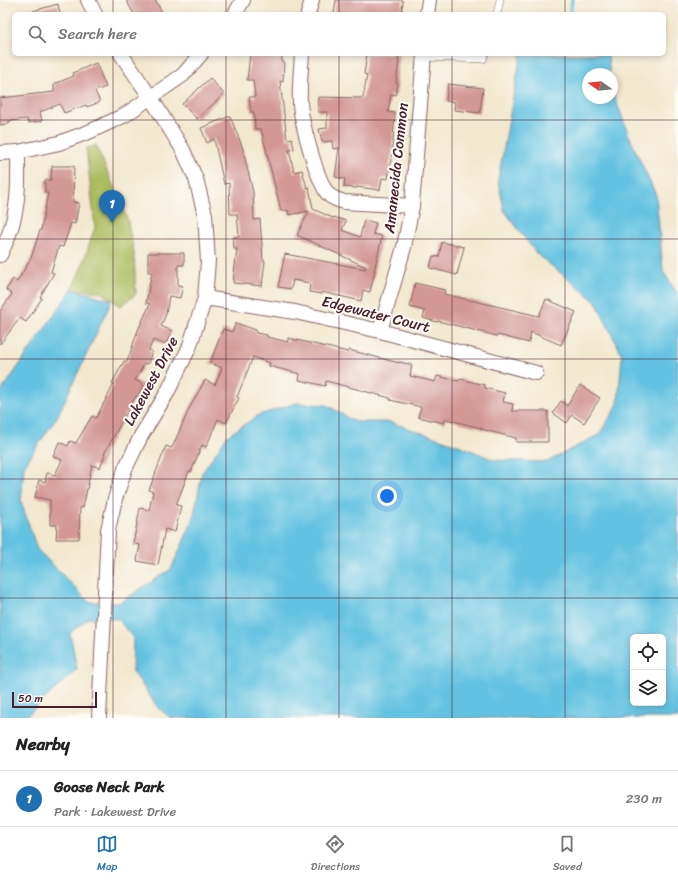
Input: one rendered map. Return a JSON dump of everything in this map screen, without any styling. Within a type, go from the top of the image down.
[{"type":"street","points":[[88,0],[94,12]]},
{"type":"street","points":[[236,12],[243,0]]},
{"type":"street","points":[[309,12],[312,0]]},
{"type":"street","points":[[428,12],[429,0]]},
{"type":"street","name":"Lakewest Drive","points":[[99,718],[108,530],[115,499],[125,469],[141,436],[167,393],[189,348],[205,298],[208,260],[205,215],[196,179],[183,150],[151,98],[121,56]]},
{"type":"street","points":[[0,153],[18,152],[60,143],[91,131],[125,115],[183,75],[199,56]]},
{"type":"street","points":[[302,56],[300,103],[303,126],[321,181],[327,193],[334,199],[344,202],[412,206]]},
{"type":"street","name":"Amanecida Common","points":[[380,331],[404,247],[412,206],[424,56]]},
{"type":"street","points":[[0,255],[9,235],[17,201],[18,152]]},
{"type":"street","name":"Edgewater Court","points":[[205,298],[295,312],[380,331],[536,373]]},
{"type":"lane","points":[[497,12],[500,0]]},
{"type":"lane","points":[[439,56],[483,59],[484,56]]},
{"type":"green space","points":[[96,145],[127,218],[134,252],[136,294],[121,306],[100,292],[72,289],[83,263],[95,227],[86,148]]},
{"type":"water","points":[[521,56],[608,56],[609,68],[582,68],[582,104],[617,104],[632,143],[656,195],[663,271],[678,295],[678,718],[171,718],[158,708],[132,670],[133,638],[118,619],[88,618],[70,633],[77,669],[24,718],[0,718],[0,393],[72,289],[112,300],[57,417],[24,466],[21,501],[37,549],[89,602],[119,603],[171,569],[193,520],[202,473],[227,436],[259,415],[296,403],[327,405],[355,422],[390,422],[461,446],[494,460],[547,462],[600,434],[618,404],[622,355],[596,302],[536,253],[504,210],[498,180]]},
{"type":"building","points":[[126,0],[155,0],[162,12],[133,12]]},
{"type":"building","points":[[336,0],[403,0],[402,12],[334,12]]},
{"type":"building","points":[[58,4],[60,12],[33,12]]},
{"type":"building","points":[[250,56],[282,56],[282,62],[284,62],[283,82],[280,81],[287,139],[292,138],[294,149],[289,150],[294,172],[302,170],[307,188],[309,187],[313,209],[333,218],[346,221],[342,230],[360,237],[364,220],[376,223],[373,234],[382,236],[370,292],[363,290],[361,301],[322,292],[321,294],[309,292],[310,283],[293,280],[291,289],[278,287],[285,254],[365,269],[366,267],[297,235],[309,211],[289,215],[288,210],[281,211],[261,129],[255,129],[254,112],[251,112],[249,97],[255,97],[253,80],[247,80]]},
{"type":"building","points":[[367,56],[399,56],[396,95],[391,94],[388,112],[395,113],[392,153],[388,179],[382,178],[380,190],[344,187],[345,179],[335,177],[339,148],[333,149],[332,141],[322,142],[319,129],[327,128],[327,112],[318,112],[318,97],[363,98],[367,75],[364,74]]},
{"type":"building","points":[[96,63],[106,87],[95,91],[100,102],[87,107],[86,105],[64,113],[60,104],[40,112],[42,121],[28,123],[27,119],[9,121],[9,124],[0,125],[0,98],[54,92],[54,84],[74,76],[73,73]]},
{"type":"building","points":[[210,78],[224,94],[197,119],[182,104]]},
{"type":"building","points":[[448,84],[483,88],[480,113],[454,110],[455,102],[446,101]]},
{"type":"building","points":[[230,116],[242,146],[253,192],[254,220],[260,219],[263,260],[265,261],[262,286],[233,283],[237,249],[234,249],[233,237],[239,237],[237,214],[230,214],[229,183],[224,184],[214,139],[207,143],[201,128]]},
{"type":"building","points":[[52,166],[74,166],[73,202],[79,203],[75,224],[71,223],[63,247],[59,246],[51,272],[54,273],[40,297],[42,298],[26,322],[20,318],[0,344],[0,311],[12,294],[6,290],[13,279],[17,282],[31,258],[41,230],[48,193],[45,193],[45,180],[51,180]]},
{"type":"building","points":[[442,242],[464,247],[457,275],[430,268],[433,256],[439,257]]},
{"type":"building","points":[[148,253],[184,253],[184,265],[178,265],[178,285],[183,286],[180,298],[169,296],[166,314],[161,326],[172,331],[167,342],[164,344],[153,340],[149,350],[152,351],[148,364],[145,363],[135,380],[144,385],[137,397],[136,396],[104,454],[105,455],[100,468],[92,465],[83,508],[80,507],[79,539],[56,539],[57,525],[50,525],[50,500],[35,497],[39,480],[45,482],[47,473],[55,475],[62,460],[53,456],[59,442],[68,446],[70,441],[76,443],[92,416],[96,418],[124,361],[127,362],[138,330],[150,304],[146,303],[152,272],[148,272]]},
{"type":"building","points":[[415,283],[445,290],[444,294],[539,316],[546,299],[576,312],[561,345],[531,332],[529,343],[423,318],[425,311],[410,307]]},
{"type":"building","points":[[236,323],[256,330],[256,333],[267,335],[267,337],[288,342],[288,338],[348,352],[349,350],[412,365],[410,376],[435,382],[437,376],[459,381],[460,379],[485,385],[485,388],[505,393],[503,402],[513,404],[512,411],[548,411],[548,442],[516,442],[516,438],[446,419],[444,423],[418,417],[421,407],[390,400],[390,398],[326,381],[325,386],[299,380],[300,374],[269,366],[270,363],[253,357],[237,397],[239,398],[226,423],[218,419],[206,447],[202,445],[191,472],[189,471],[176,505],[181,506],[175,532],[165,529],[158,565],[137,561],[140,545],[133,544],[140,508],[149,510],[153,492],[149,490],[166,446],[172,448],[189,409],[205,380],[215,385],[222,368],[210,363],[223,329],[232,332]]},
{"type":"building","points":[[580,385],[600,398],[584,423],[572,415],[567,423],[553,413],[561,401],[567,406]]},
{"type":"waterway","points":[[570,12],[572,0]]},
{"type":"place","name":"Goose Neck Park","points":[[112,223]]}]
